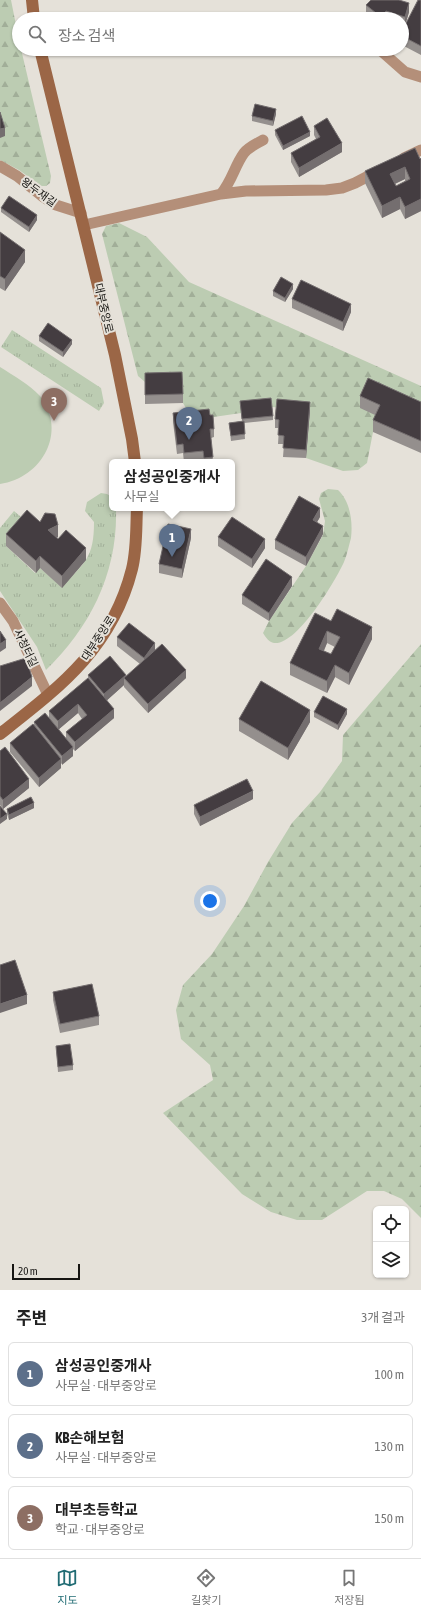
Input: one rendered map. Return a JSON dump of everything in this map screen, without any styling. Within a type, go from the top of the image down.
[{"type":"street","points":[[32,0],[33,12]]},
{"type":"street","name":"대부중앙로","points":[[42,56],[83,219],[115,355],[135,459]]},
{"type":"street","name":"대부중앙로","points":[[0,734],[48,696],[69,677],[88,657],[102,637],[125,591],[132,568],[136,539],[137,511]]},
{"type":"lane","points":[[388,56],[405,72],[421,77]]},
{"type":"lane","points":[[221,194],[228,186],[244,153],[251,146],[263,140]]},
{"type":"lane","points":[[83,219],[221,194],[246,191],[326,190],[342,188],[421,150]]},
{"type":"lane","name":"왕두재길","points":[[0,166],[17,176],[56,206],[83,219]]},
{"type":"lane","name":"사청터길","points":[[0,603],[13,621],[48,696]]},
{"type":"green space","points":[[0,0],[11,0],[13,12],[12,12],[12,56],[23,56],[51,176],[50,183],[46,186],[41,186],[19,170],[0,160]]},
{"type":"green space","points":[[119,223],[147,237],[189,282],[421,386],[421,414],[380,417],[373,432],[367,463],[358,470],[343,471],[306,458],[310,410],[241,406],[241,413],[193,420],[183,403],[182,381],[145,382],[138,376],[102,234],[106,226]]},
{"type":"green space","points":[[12,330],[101,388],[104,403],[99,411],[1,347]]},
{"type":"green space","points":[[0,367],[26,384],[40,396],[48,410],[51,424],[51,438],[46,451],[38,463],[28,473],[15,480],[0,484]]},
{"type":"green space","points":[[328,489],[338,490],[345,500],[350,512],[352,525],[351,538],[345,559],[333,583],[315,610],[294,634],[283,641],[274,643],[268,640],[263,633],[269,621],[306,566],[323,535],[325,521],[319,499],[321,493]]},
{"type":"green space","points":[[101,493],[107,494],[109,495],[109,511],[116,511],[112,554],[107,576],[99,596],[76,635],[46,670],[37,647],[0,591],[0,528],[14,511],[27,522],[6,546],[35,573],[40,568],[62,587],[87,559],[90,552],[94,534],[94,522],[85,511],[87,502]]},
{"type":"green space","points":[[421,644],[421,1218],[402,1199],[384,1191],[367,1191],[322,1220],[297,1220],[271,1212],[242,1194],[163,1113],[213,1080],[210,1065],[181,1039],[176,1010],[183,985],[212,954],[244,906],[268,862],[292,823],[320,792],[342,761],[343,735]]},
{"type":"building","points":[[371,0],[399,0],[409,3],[406,12],[375,12],[366,5]]},
{"type":"building","points":[[418,0],[421,0],[421,46],[409,40],[409,17]]},
{"type":"building","points":[[255,104],[276,109],[273,121],[252,116]]},
{"type":"building","points":[[0,112],[5,128],[0,129]]},
{"type":"building","points":[[302,116],[310,132],[283,146],[275,130]]},
{"type":"building","points":[[327,118],[342,143],[299,168],[291,153],[320,137],[314,126]]},
{"type":"building","points":[[415,148],[420,159],[421,158],[421,199],[405,207],[400,197],[382,206],[365,171]],"holes":[[[405,167],[410,179],[396,186],[390,174]]]},
{"type":"building","points":[[9,196],[37,215],[29,227],[1,208]]},
{"type":"building","points":[[0,232],[25,250],[5,279],[0,276]]},
{"type":"building","points":[[281,277],[293,284],[285,298],[273,291]]},
{"type":"building","points":[[301,280],[351,304],[343,322],[292,299]]},
{"type":"building","points":[[48,323],[72,340],[63,352],[39,336]]},
{"type":"building","points":[[182,372],[183,394],[145,395],[145,373]]},
{"type":"building","points":[[368,378],[421,402],[421,441],[373,420],[380,405],[360,396]]},
{"type":"building","points":[[271,398],[273,416],[242,419],[240,401]]},
{"type":"building","points":[[277,399],[310,402],[306,450],[283,448],[284,436],[278,435],[279,420],[275,419]]},
{"type":"building","points":[[209,409],[210,415],[213,415],[214,429],[210,429],[213,457],[204,458],[203,451],[184,453],[183,444],[177,445],[173,413]]},
{"type":"building","points":[[244,421],[245,434],[231,436],[229,423]]},
{"type":"building","points":[[299,496],[320,508],[313,520],[323,526],[306,557],[275,540]]},
{"type":"building","points":[[27,510],[40,522],[45,513],[55,514],[58,525],[48,530],[58,539],[66,530],[86,548],[62,576],[40,556],[36,561],[6,534]]},
{"type":"building","points":[[232,517],[265,539],[252,559],[218,537]]},
{"type":"building","points":[[168,524],[191,529],[182,569],[159,564]]},
{"type":"building","points":[[266,559],[292,577],[269,613],[242,595]]},
{"type":"building","points":[[337,609],[372,627],[349,673],[335,665],[327,681],[290,663],[315,613],[331,621]],"holes":[[[327,631],[340,637],[331,654],[319,649]]]},
{"type":"building","points":[[129,623],[155,643],[144,658],[117,637]]},
{"type":"building","points":[[0,631],[6,640],[0,644]]},
{"type":"building","points":[[162,644],[186,670],[148,704],[124,678]]},
{"type":"building","points":[[110,656],[126,675],[104,694],[88,675]]},
{"type":"building","points":[[26,658],[32,677],[0,703],[0,666]]},
{"type":"building","points":[[88,678],[114,709],[75,742],[66,732],[87,715],[78,704],[58,721],[49,711]]},
{"type":"building","points":[[261,681],[310,710],[288,748],[239,719]]},
{"type":"building","points":[[323,696],[347,709],[338,725],[314,712]]},
{"type":"building","points":[[45,713],[73,747],[62,756],[34,722]]},
{"type":"building","points":[[33,724],[61,759],[39,778],[10,743]]},
{"type":"building","points":[[5,747],[29,779],[3,800],[0,796],[0,751]]},
{"type":"building","points":[[247,779],[253,791],[200,817],[194,805]]},
{"type":"building","points":[[31,797],[34,803],[9,815],[7,809]]},
{"type":"building","points":[[0,806],[7,814],[0,819]]},
{"type":"building","points":[[15,960],[27,995],[0,1004],[0,965]]},
{"type":"building","points":[[92,984],[99,1016],[60,1024],[53,992]]},
{"type":"building","points":[[70,1044],[73,1065],[58,1067],[56,1046]]},
{"type":"place","name":"대부초등학교","points":[[54,421]]},
{"type":"place","name":"KB손해보험","points":[[189,440]]},
{"type":"place","name":"삼성공인중개사","points":[[172,557]]}]
